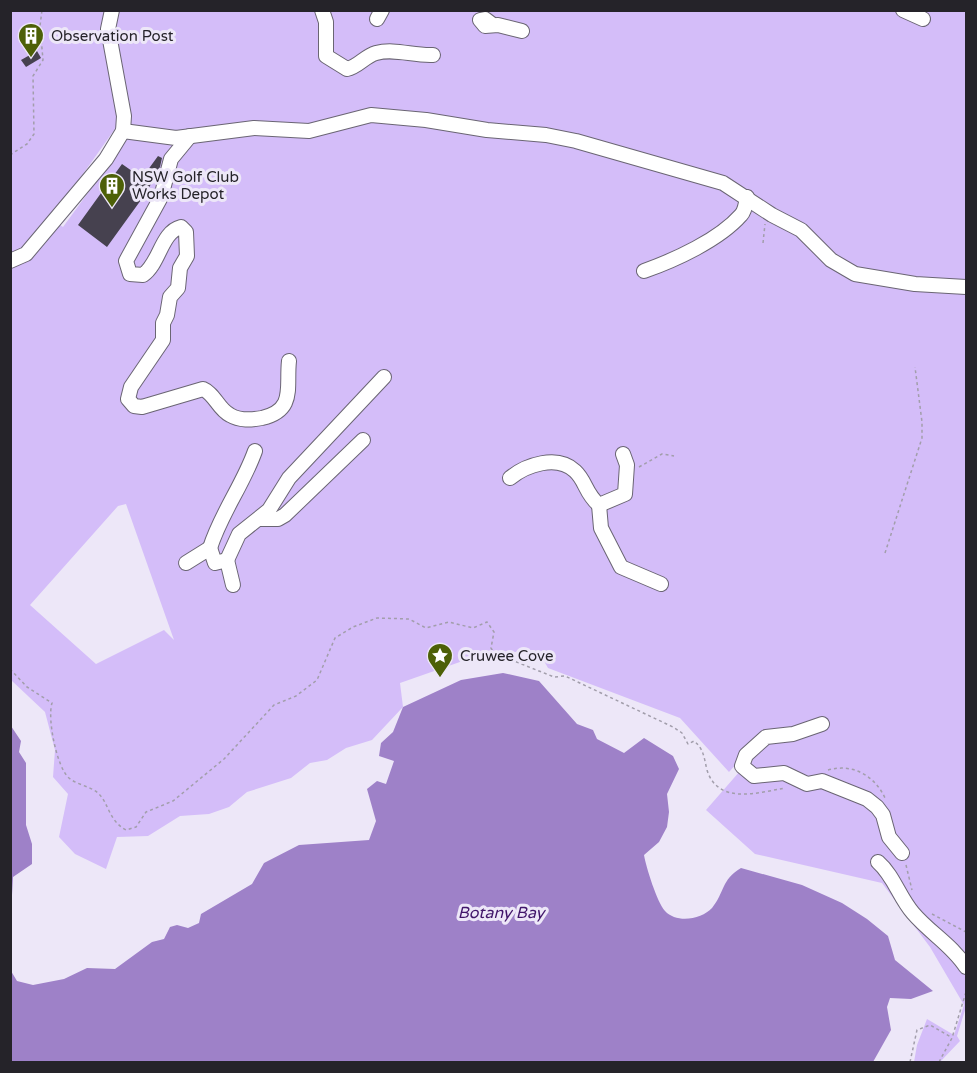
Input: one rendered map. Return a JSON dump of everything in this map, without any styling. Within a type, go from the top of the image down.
[{"type":"lane","points":[[10,261],[26,254],[106,159],[123,131],[124,116],[108,29],[112,10]]},
{"type":"lane","points":[[322,10],[326,22],[324,49],[326,56],[347,69],[374,53],[400,51],[419,56],[433,55]]},
{"type":"lane","points":[[903,10],[923,19]]},
{"type":"lane","points":[[494,25],[522,31]]},
{"type":"lane","points":[[123,131],[176,138],[254,128],[309,131],[371,115],[546,135],[576,141],[675,170],[702,175],[723,183],[801,230],[831,260],[855,274],[915,284],[966,287]]},
{"type":"lane","points":[[190,136],[171,159],[161,197],[126,261],[130,274],[143,275],[156,260],[172,231],[180,227],[186,232],[187,256],[180,268],[178,288],[170,297],[163,323],[163,340],[130,387],[128,399],[134,406],[142,407],[203,389],[230,415],[241,419],[259,418],[276,414],[288,397],[289,362]]},
{"type":"lane","points":[[644,271],[691,252],[724,230],[742,215],[747,197]]},
{"type":"lane","points":[[233,585],[226,560],[240,534],[260,519],[289,478],[384,377]]},
{"type":"lane","points":[[260,519],[278,519],[285,515],[363,440]]},
{"type":"lane","points":[[226,560],[215,563],[211,559],[210,548],[222,516],[245,476],[255,451]]},
{"type":"lane","points":[[599,505],[623,497],[627,465],[623,454]]},
{"type":"lane","points":[[510,478],[534,465],[565,464],[574,470],[588,495],[599,505],[601,528],[621,567],[661,584]]},
{"type":"lane","points":[[186,563],[210,548]]},
{"type":"lane","points":[[822,724],[793,734],[766,736],[742,760],[745,771],[754,776],[784,773],[807,784],[822,782],[867,800],[878,807],[883,815],[889,837],[902,853]]},
{"type":"lane","points":[[878,862],[890,874],[911,911],[956,952],[966,967]]},
{"type":"path","points":[[10,155],[27,144],[34,134],[33,76],[43,60],[40,26],[42,10]]},
{"type":"path","points":[[763,243],[766,211]]},
{"type":"path","points":[[885,553],[921,438],[922,422],[915,367]]},
{"type":"path","points":[[625,480],[643,463],[663,454],[674,456]]},
{"type":"path","points":[[10,669],[27,687],[52,703],[48,715],[62,771],[71,781],[97,792],[111,817],[126,830],[136,827],[146,812],[173,801],[217,764],[246,737],[274,705],[296,696],[313,684],[322,670],[335,638],[363,621],[377,618],[409,619],[426,627],[449,622],[473,627],[487,622],[494,632],[491,648],[494,653],[554,676],[565,676],[673,726],[682,733],[688,744],[694,741],[700,746],[712,783],[720,791],[753,793],[785,788],[802,781]]},
{"type":"path","points":[[825,771],[844,767],[863,773],[878,785],[887,804]]},
{"type":"path","points":[[902,853],[913,893]]},
{"type":"path","points":[[931,914],[966,932]]},
{"type":"path","points":[[939,1062],[952,1038],[966,992]]},
{"type":"path","points":[[910,1062],[917,1030],[930,1025],[952,1038]]},
{"type":"shaded area","points":[[10,11],[108,11],[122,119],[51,219],[63,227],[128,138],[130,107],[117,50],[117,11],[966,11],[966,1007],[957,1036],[960,1041],[940,1062],[914,1062],[917,1045],[927,1019],[954,1035],[964,1005],[930,947],[882,883],[755,854],[706,810],[747,763],[760,738],[729,772],[680,718],[548,668],[540,654],[534,650],[477,656],[400,683],[403,707],[372,740],[346,748],[327,760],[310,763],[291,778],[247,792],[229,807],[209,814],[180,816],[148,836],[117,837],[106,869],[75,854],[59,837],[68,794],[53,777],[55,750],[45,712],[11,680]],"holes":[[[126,504],[174,640],[164,630],[96,664],[30,605],[118,506]]]},
{"type":"water","name":"Botany Bay","points":[[503,673],[539,681],[577,724],[593,730],[597,739],[624,753],[644,738],[673,756],[679,769],[667,794],[669,812],[667,827],[659,842],[644,855],[649,876],[659,900],[670,915],[683,919],[708,912],[726,882],[741,868],[802,885],[842,903],[888,936],[895,960],[933,991],[911,999],[890,998],[887,1007],[891,1030],[873,1062],[11,1062],[11,971],[17,981],[33,985],[64,979],[87,968],[115,969],[152,942],[164,939],[170,927],[177,925],[188,928],[199,923],[201,914],[252,884],[264,863],[299,845],[369,840],[376,821],[367,789],[377,781],[386,784],[394,761],[379,756],[381,743],[393,732],[403,707],[461,680]]},
{"type":"water","points":[[11,726],[21,741],[19,752],[26,763],[26,825],[32,844],[32,864],[13,877],[11,913]]},
{"type":"building","name":"Observation Post","points":[[37,51],[41,58],[26,67],[21,60]]},
{"type":"building","name":"NSW Golf Club Works Depot","points":[[158,156],[162,158],[160,167],[149,183],[151,184],[146,193],[107,247],[78,225],[122,164],[142,178]]},
{"type":"place","name":"Observation Post","points":[[31,59]]},
{"type":"place","name":"NSW Golf Club Works Depot","points":[[112,209]]},
{"type":"place","name":"Cruwee Cove","points":[[440,679]]}]
